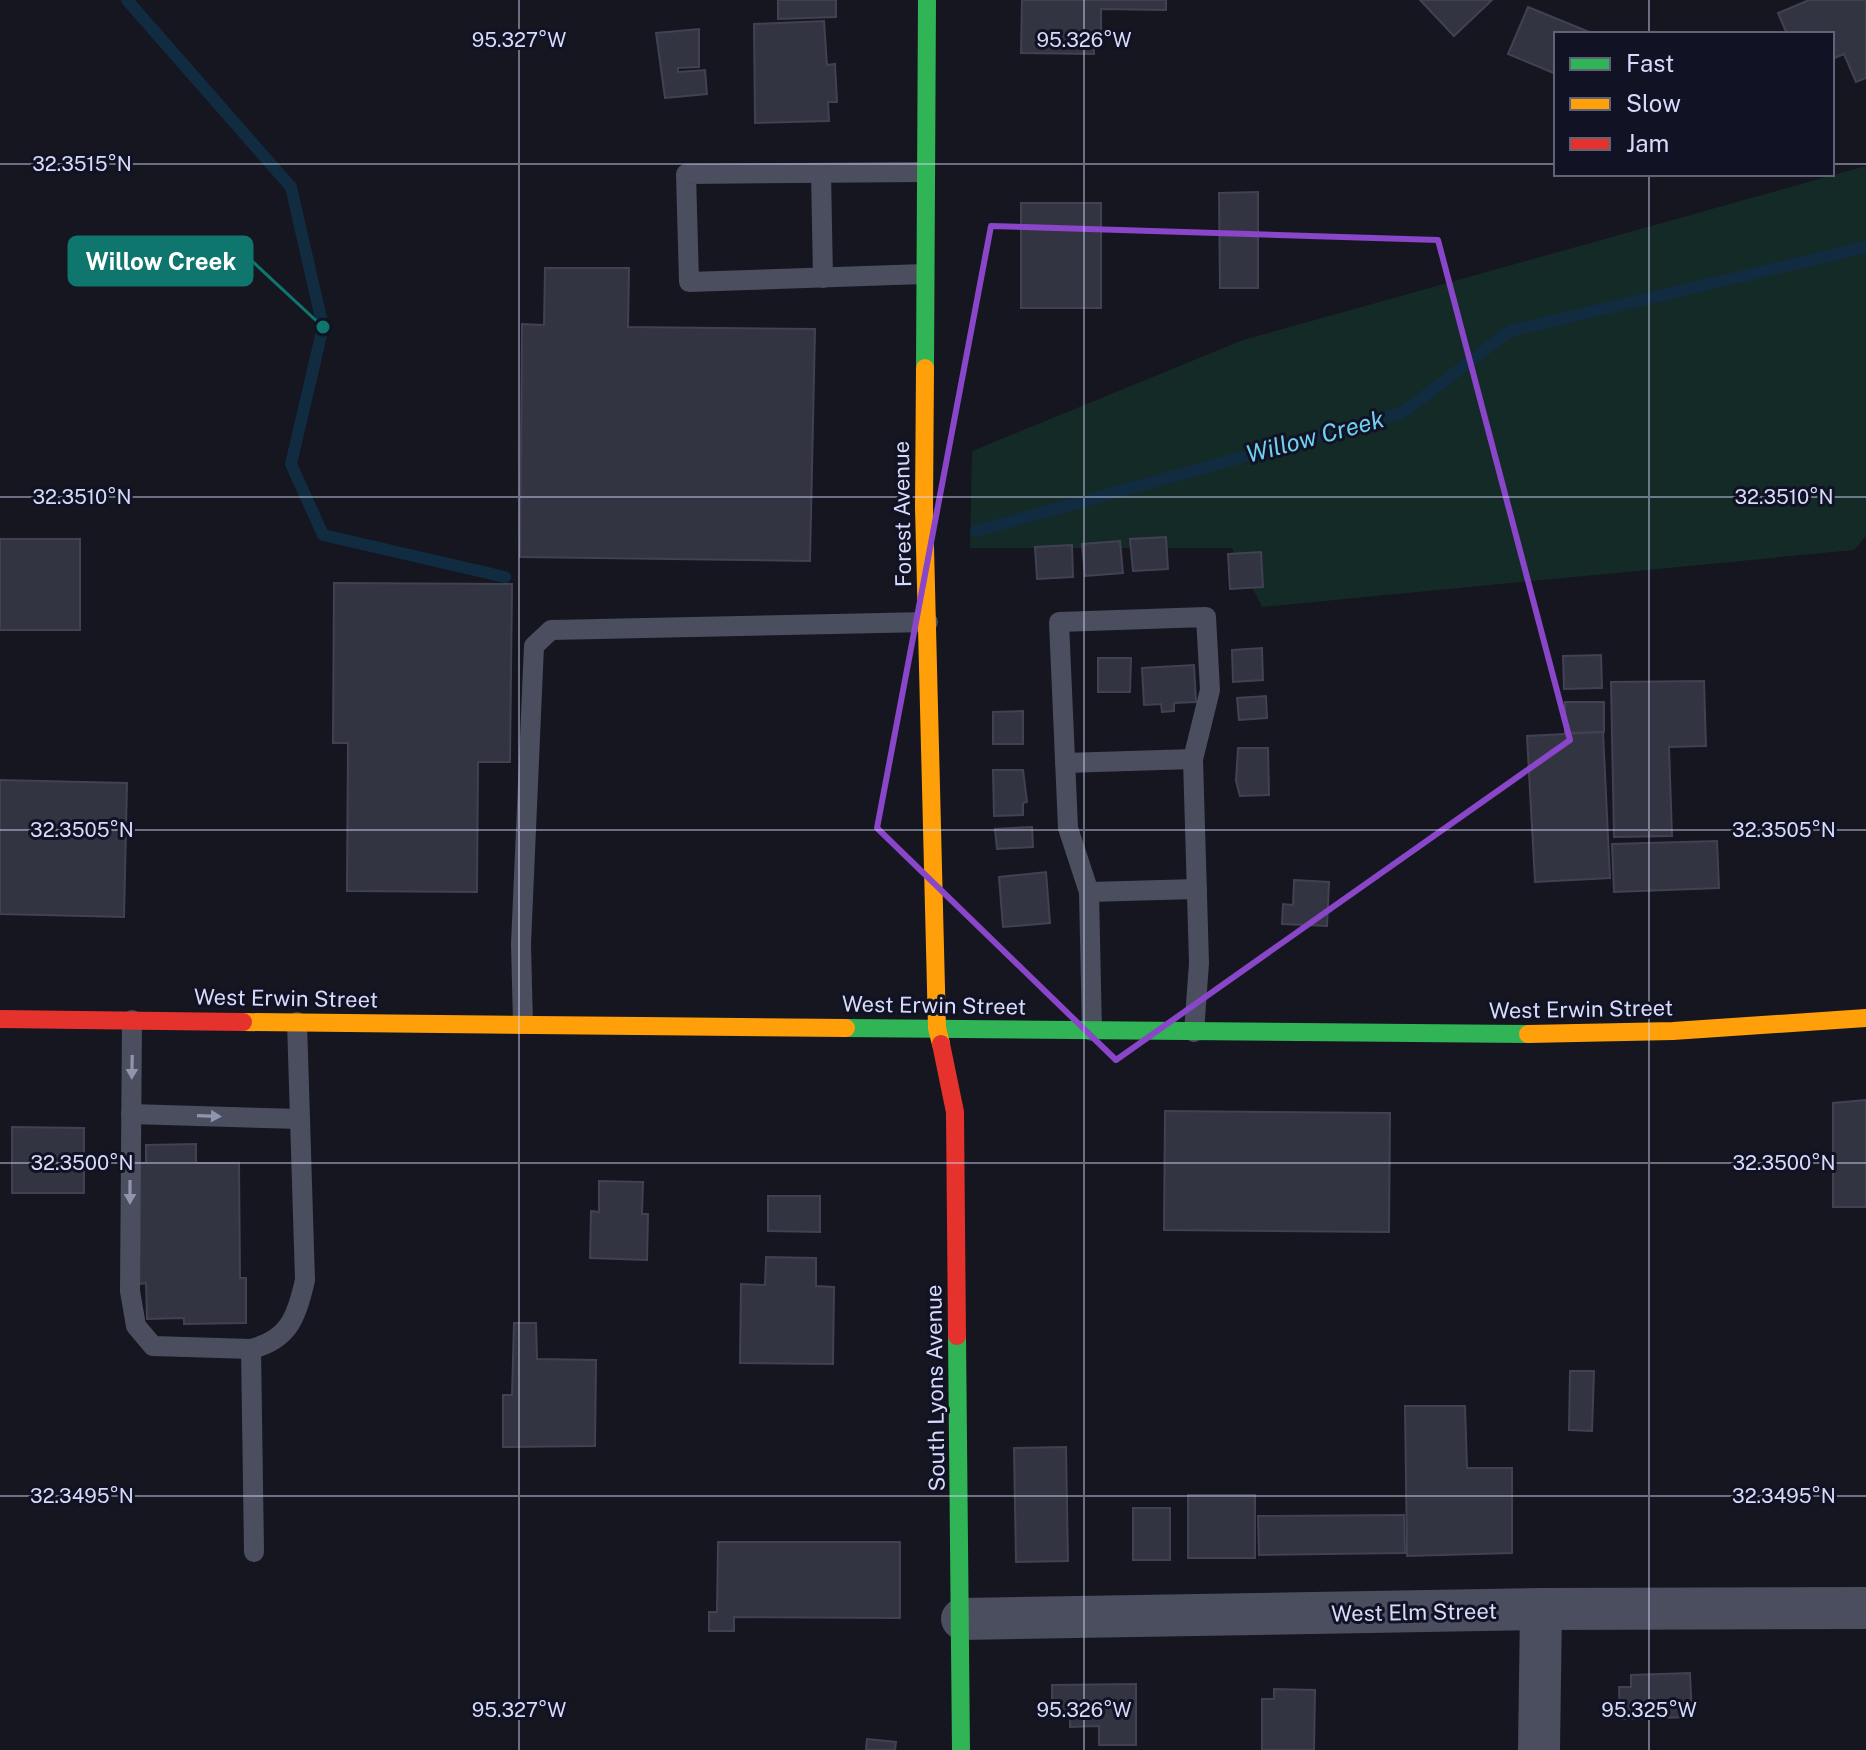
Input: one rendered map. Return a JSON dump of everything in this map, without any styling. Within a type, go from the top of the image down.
[{"type":"main road","name":"Forest Avenue","points":[[927,0],[924,274],[937,1028]]},
{"type":"main road","name":"West Erwin Street","points":[[0,1019],[1194,1032],[1609,1033],[1866,1018]]},
{"type":"main road","name":"South Lyons Avenue","points":[[937,1028],[955,1112],[961,1750]]},
{"type":"street","name":"West Elm Street","points":[[962,1619],[1541,1609],[1866,1608]]},
{"type":"street","points":[[1539,1750],[1541,1609]]},
{"type":"lane","points":[[924,274],[689,282],[686,174],[925,172]]},
{"type":"lane","points":[[821,173],[823,278]]},
{"type":"lane","points":[[1092,1031],[1089,892],[1068,828],[1059,622],[1206,617],[1210,690],[1193,759],[1199,963],[1194,1032]]},
{"type":"lane","points":[[523,1024],[521,944],[534,646],[551,630],[928,622]]},
{"type":"lane","points":[[1065,763],[1193,759]]},
{"type":"lane","points":[[1089,892],[1197,889]]},
{"type":"lane","points":[[132,1020],[130,1291],[136,1326],[153,1346],[251,1349],[272,1344],[298,1313],[305,1280],[297,1022]]},
{"type":"lane","points":[[131,1114],[300,1119]]},
{"type":"lane","points":[[251,1349],[254,1552]]},
{"type":"highlighted area","points":[[991,226],[1438,240],[1570,740],[1116,1060],[877,828]]},
{"type":"green space","points":[[1866,166],[1866,536],[1854,550],[1262,607],[1232,548],[970,548],[972,451],[1243,340]]},
{"type":"building","points":[[778,0],[836,0],[836,17],[778,19]]},
{"type":"building","points":[[1022,0],[1166,0],[1166,10],[1101,9],[1101,40],[1094,40],[1094,54],[1021,53]]},
{"type":"building","points":[[1420,0],[1492,0],[1454,36]]},
{"type":"building","points":[[1809,0],[1866,0],[1866,78],[1856,82],[1844,54],[1834,58],[1834,32],[1786,32],[1778,13]]},
{"type":"building","points":[[1528,7],[1589,32],[1554,32],[1554,73],[1508,54]]},
{"type":"building","points":[[824,21],[827,65],[835,64],[837,102],[828,102],[829,121],[755,123],[754,24]]},
{"type":"building","points":[[699,29],[699,67],[678,68],[678,72],[705,70],[707,94],[665,98],[656,33]]},
{"type":"building","points":[[1258,192],[1258,288],[1220,288],[1219,193]]},
{"type":"building","points":[[1021,203],[1101,203],[1101,308],[1021,308]]},
{"type":"building","points":[[545,268],[629,268],[628,327],[815,329],[810,561],[520,557],[522,324],[544,325]]},
{"type":"building","points":[[1166,537],[1168,569],[1133,571],[1130,539]]},
{"type":"building","points":[[0,539],[80,539],[80,630],[0,630]]},
{"type":"building","points":[[1120,541],[1123,573],[1085,576],[1082,544]]},
{"type":"building","points":[[1072,545],[1073,577],[1037,579],[1035,547]]},
{"type":"building","points":[[1261,552],[1263,587],[1230,589],[1228,554]]},
{"type":"building","points":[[334,583],[512,584],[510,762],[478,762],[477,892],[347,891],[348,743],[333,743]]},
{"type":"building","points":[[1262,648],[1263,680],[1233,682],[1232,650]]},
{"type":"building","points":[[1601,655],[1602,688],[1564,689],[1563,656]]},
{"type":"building","points":[[1098,658],[1131,658],[1130,692],[1098,692]]},
{"type":"building","points":[[1194,665],[1196,702],[1174,703],[1174,711],[1162,712],[1161,704],[1144,705],[1142,668]]},
{"type":"building","points":[[1704,681],[1706,746],[1669,747],[1672,836],[1614,837],[1611,682]]},
{"type":"building","points":[[1266,696],[1267,718],[1239,720],[1237,698]]},
{"type":"building","points":[[1565,702],[1604,702],[1604,732],[1565,733]]},
{"type":"building","points":[[1023,711],[1023,744],[993,744],[993,712]]},
{"type":"building","points":[[1603,732],[1610,878],[1535,882],[1527,736]]},
{"type":"building","points":[[1238,748],[1268,748],[1269,795],[1240,796],[1236,781]]},
{"type":"building","points":[[993,770],[1023,770],[1027,802],[1023,803],[1023,815],[994,816]]},
{"type":"building","points":[[0,780],[127,783],[124,917],[0,914]]},
{"type":"building","points":[[1032,827],[1033,847],[997,849],[995,829]]},
{"type":"building","points":[[1717,841],[1719,888],[1614,892],[1612,844]]},
{"type":"building","points":[[1046,872],[1050,923],[1003,927],[999,877]]},
{"type":"building","points":[[1294,880],[1329,882],[1327,926],[1282,924],[1283,904],[1293,905]]},
{"type":"building","points":[[1866,1100],[1866,1207],[1833,1207],[1833,1103]]},
{"type":"building","points":[[1165,1111],[1390,1113],[1389,1232],[1164,1230]]},
{"type":"building","points":[[12,1127],[84,1128],[84,1193],[12,1193]]},
{"type":"building","points":[[196,1144],[196,1163],[239,1163],[240,1278],[246,1278],[246,1323],[184,1324],[184,1318],[147,1319],[146,1283],[139,1284],[137,1163],[146,1163],[146,1145]]},
{"type":"building","points":[[599,1181],[643,1182],[642,1214],[648,1214],[647,1260],[590,1258],[591,1211],[599,1212]]},
{"type":"building","points":[[768,1196],[820,1196],[820,1232],[768,1231]]},
{"type":"building","points":[[766,1257],[816,1258],[816,1286],[834,1287],[833,1364],[740,1363],[741,1284],[765,1285]]},
{"type":"building","points":[[514,1323],[536,1323],[537,1359],[596,1360],[595,1446],[503,1447],[503,1395],[512,1395]]},
{"type":"building","points":[[1570,1371],[1594,1371],[1592,1431],[1569,1430]]},
{"type":"building","points":[[1405,1406],[1465,1406],[1467,1468],[1512,1468],[1512,1553],[1407,1556]]},
{"type":"building","points":[[1066,1447],[1068,1561],[1016,1562],[1014,1448]]},
{"type":"building","points":[[1188,1495],[1255,1495],[1255,1558],[1188,1558]]},
{"type":"building","points":[[1133,1508],[1170,1508],[1170,1560],[1133,1560]]},
{"type":"building","points":[[1404,1515],[1405,1553],[1259,1555],[1258,1516]]},
{"type":"building","points":[[718,1542],[900,1542],[900,1618],[734,1617],[734,1631],[709,1631],[709,1612],[717,1612]]},
{"type":"building","points":[[1690,1673],[1692,1717],[1620,1719],[1619,1687],[1631,1687],[1631,1675]]},
{"type":"building","points":[[1136,1684],[1136,1745],[1099,1745],[1099,1726],[1070,1727],[1070,1713],[1052,1713],[1052,1685]]},
{"type":"building","points":[[1274,1689],[1315,1690],[1314,1750],[1262,1750],[1262,1699],[1274,1699]]},
{"type":"building","points":[[867,1739],[896,1742],[895,1750],[866,1750]]},
{"type":"waterway","name":"Willow Creek","points":[[127,0],[291,187],[323,327],[291,464],[323,535],[505,577]]},
{"type":"waterway","name":"Willow Creek","points":[[976,531],[1402,413],[1510,331],[1866,247]]},
{"type":"traffic: fast","points":[[925,368],[927,0]]},
{"type":"traffic: fast","points":[[846,1028],[1528,1034]]},
{"type":"traffic: fast","points":[[957,1336],[961,1750]]},
{"type":"traffic: slow","points":[[925,368],[924,507],[937,1028],[941,1044]]},
{"type":"traffic: slow","points":[[1528,1034],[1673,1031],[1866,1018]]},
{"type":"traffic: slow","points":[[243,1022],[846,1028]]},
{"type":"traffic: jam","points":[[0,1019],[243,1022]]},
{"type":"traffic: jam","points":[[941,1044],[955,1112],[957,1336]]},
{"type":"place","name":"Willow Creek","points":[[323,327]]}]
